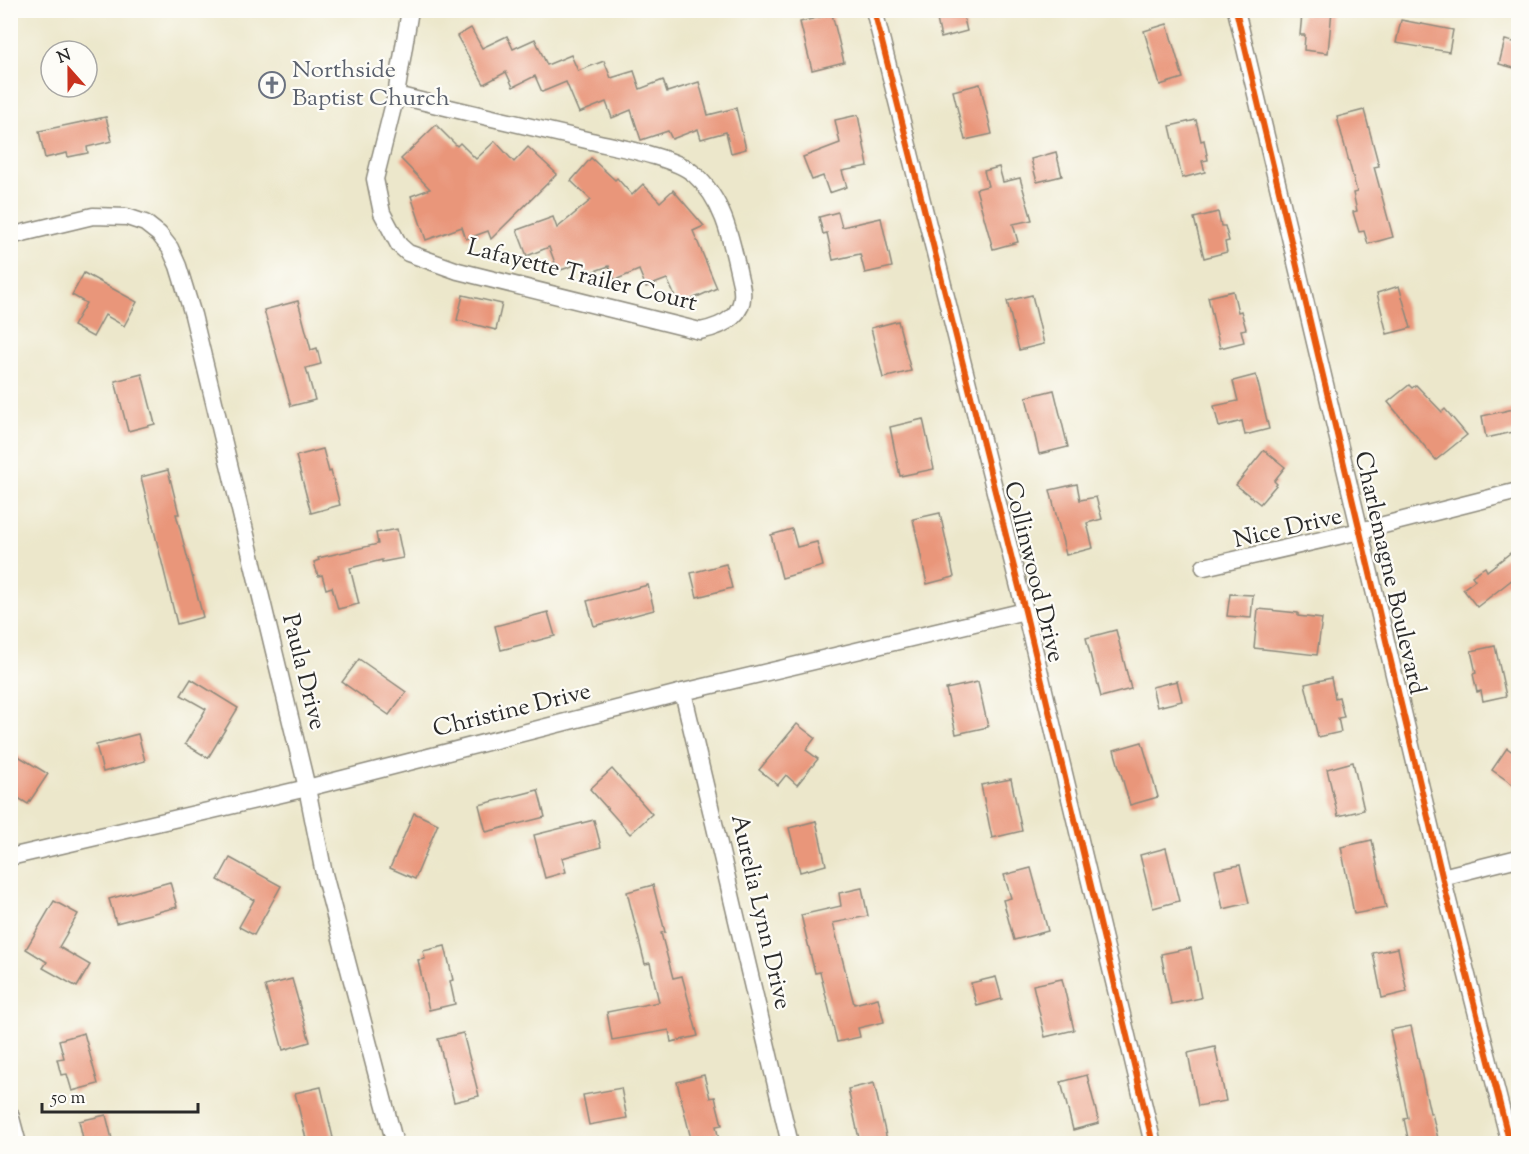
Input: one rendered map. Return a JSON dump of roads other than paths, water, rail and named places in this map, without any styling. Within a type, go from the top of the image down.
[{"type":"street","name":"Lafayette Trailer Court","points":[[396,95],[650,155],[693,173],[716,201],[726,221],[743,296],[739,310],[728,321],[712,329],[700,331],[458,272],[408,253],[399,245],[382,213],[375,179],[396,95],[410,10]]},
{"type":"street","name":"Collinwood Drive","points":[[874,10],[1025,611],[1153,1143]]},
{"type":"street","name":"Charlemagne Boulevard","points":[[1236,10],[1442,877],[1510,1143]]},
{"type":"street","name":"Paula Drive","points":[[10,236],[93,216],[127,217],[145,223],[159,234],[170,248],[178,266],[192,315],[307,788],[324,874],[395,1143]]},
{"type":"street","name":"Nice Drive","points":[[1204,567],[1518,491]]},
{"type":"street","name":"Christine Drive","points":[[10,857],[307,788],[683,692],[1025,611]]},
{"type":"street","name":"Aurelia Lynn Drive","points":[[683,692],[790,1143]]},
{"type":"street","points":[[1442,877],[1518,858]]},
{"type":"street","points":[[10,1114],[18,1143]]},
{"type":"place","name":"Northside Baptist Church","points":[[272,85]]}]
